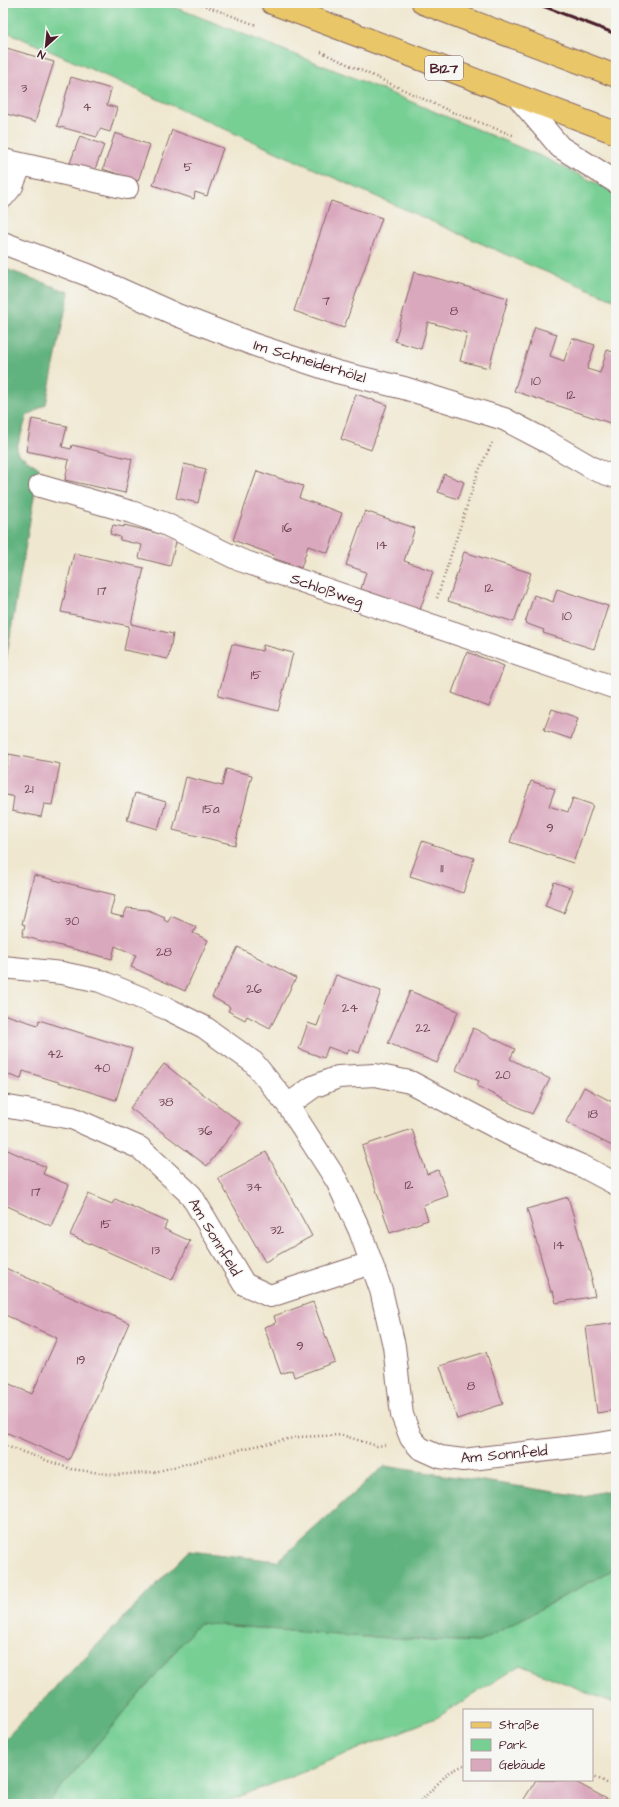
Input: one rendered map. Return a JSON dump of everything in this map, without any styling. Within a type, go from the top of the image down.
[{"type":"main road","name":"B127","points":[[272,3],[616,133]]},
{"type":"main road","points":[[423,3],[616,76]]},
{"type":"street","points":[[517,96],[560,147],[616,182]]},
{"type":"street","points":[[3,197],[12,186],[12,162],[127,188]]},
{"type":"street","name":"Im Schneiderhölzl","points":[[3,243],[88,275],[177,315],[255,345],[337,372],[404,388],[504,419],[548,442],[596,470],[616,477]]},
{"type":"street","name":"Schloßweg","points":[[40,486],[131,512],[163,524],[240,560],[616,688]]},
{"type":"street","name":"Am Sonnfeld","points":[[3,967],[62,973],[100,981],[168,1009],[204,1027],[253,1062],[288,1105],[337,1181],[360,1231],[381,1290],[394,1346],[402,1415],[411,1438],[420,1448],[440,1457],[463,1460],[616,1441]]},
{"type":"street","points":[[288,1105],[313,1087],[338,1077],[375,1075],[410,1082],[513,1136],[584,1167],[616,1184]]},
{"type":"street","name":"Am Sonnfeld","points":[[3,1106],[72,1118],[140,1148],[191,1195],[244,1284],[270,1296],[371,1262]]},
{"type":"path","points":[[198,3],[261,27]]},
{"type":"path","points":[[314,49],[452,112],[520,137]]},
{"type":"path","points":[[429,624],[478,472],[504,419]]},
{"type":"path","points":[[3,1445],[71,1469],[115,1475],[155,1472],[246,1448],[298,1437],[342,1435],[377,1446],[388,1445],[411,1438]]},
{"type":"path","points":[[418,1804],[448,1773],[463,1766]]},
{"type":"path","points":[[593,1776],[616,1788]]},
{"type":"green space","points":[[3,3],[164,3],[352,77],[545,158],[616,193],[616,300],[534,267],[3,30]]},
{"type":"green space","points":[[3,268],[69,292],[46,404],[27,416],[17,447],[17,453],[39,468],[3,677]]},
{"type":"green space","points":[[384,1466],[582,1496],[616,1489],[616,1568],[479,1642],[349,1636],[199,1623],[47,1804],[3,1804],[3,1741],[189,1551],[278,1561]]},
{"type":"green space","points":[[616,1568],[616,1704],[520,1665],[438,1717],[221,1804],[47,1804],[199,1623],[349,1636],[479,1642]]},
{"type":"building","points":[[3,47],[54,62],[35,122],[3,113]]},
{"type":"building","points":[[71,77],[111,89],[107,105],[117,108],[110,132],[100,129],[97,137],[57,126]]},
{"type":"building","points":[[172,130],[223,148],[207,196],[195,192],[194,199],[153,185]]},
{"type":"building","points":[[115,133],[150,145],[138,181],[103,169]]},
{"type":"building","points":[[80,136],[104,145],[94,172],[70,163]]},
{"type":"building","points":[[331,201],[382,218],[344,328],[294,311]]},
{"type":"building","points":[[414,272],[508,298],[489,368],[460,361],[467,333],[428,322],[421,349],[395,341]]},
{"type":"building","points":[[535,327],[557,334],[550,356],[564,361],[572,338],[595,345],[587,369],[600,373],[607,350],[616,353],[616,425],[514,391]]},
{"type":"building","points":[[356,394],[387,405],[371,450],[341,439]]},
{"type":"building","points":[[32,419],[67,426],[62,447],[71,449],[72,445],[132,459],[125,493],[65,480],[69,460],[26,451]]},
{"type":"building","points":[[184,464],[206,469],[198,503],[176,498]]},
{"type":"building","points":[[257,471],[303,486],[299,498],[342,513],[328,553],[308,546],[301,568],[273,558],[274,555],[233,540]]},
{"type":"building","points":[[444,474],[464,482],[458,499],[438,492]]},
{"type":"building","points":[[365,511],[415,528],[404,561],[433,571],[420,610],[361,589],[366,572],[346,565]]},
{"type":"building","points":[[113,525],[124,527],[124,525],[177,538],[170,566],[139,558],[142,545],[120,540],[120,537],[110,534]]},
{"type":"building","points":[[464,552],[531,573],[514,622],[448,601]]},
{"type":"building","points":[[74,553],[144,568],[131,624],[173,634],[168,659],[124,650],[129,626],[61,612]]},
{"type":"building","points":[[557,589],[608,606],[594,649],[543,633],[544,630],[525,623],[534,595],[553,602]]},
{"type":"building","points":[[232,644],[262,651],[263,645],[293,653],[278,711],[218,696]]},
{"type":"building","points":[[467,652],[504,666],[489,707],[452,693]]},
{"type":"building","points":[[552,709],[578,718],[571,739],[544,730]]},
{"type":"building","points":[[9,754],[60,764],[52,805],[44,804],[41,817],[12,811],[14,797],[3,794],[3,781]]},
{"type":"building","points":[[226,769],[252,775],[235,845],[173,830],[186,777],[222,786]]},
{"type":"building","points":[[531,781],[555,789],[549,806],[568,812],[573,798],[593,805],[573,863],[510,842]]},
{"type":"building","points":[[135,793],[166,802],[158,829],[127,820]]},
{"type":"building","points":[[422,841],[474,858],[463,893],[410,876]]},
{"type":"building","points":[[34,875],[115,895],[110,914],[123,917],[127,908],[148,910],[165,917],[164,920],[168,922],[171,916],[196,927],[193,933],[208,940],[185,991],[131,967],[136,955],[115,946],[112,959],[22,936],[25,925],[22,924]]},
{"type":"building","points":[[554,882],[573,889],[564,913],[545,906]]},
{"type":"building","points":[[238,947],[296,978],[270,1028],[247,1016],[245,1020],[228,1011],[230,1007],[212,997]]},
{"type":"building","points":[[336,975],[381,991],[359,1053],[349,1049],[347,1054],[328,1047],[324,1058],[299,1049],[308,1023],[317,1026]]},
{"type":"building","points":[[410,991],[458,1011],[437,1063],[388,1043]]},
{"type":"building","points":[[3,1014],[38,1025],[39,1020],[132,1049],[116,1100],[23,1071],[21,1079],[3,1073]]},
{"type":"building","points":[[473,1028],[515,1049],[510,1059],[550,1079],[532,1114],[477,1086],[479,1081],[456,1070]]},
{"type":"building","points":[[164,1064],[241,1123],[207,1166],[130,1108]]},
{"type":"building","points":[[584,1087],[616,1104],[616,1148],[566,1122]]},
{"type":"building","points":[[412,1129],[427,1174],[438,1170],[448,1196],[423,1205],[428,1220],[390,1233],[362,1146]]},
{"type":"building","points":[[3,1148],[46,1167],[43,1174],[69,1185],[51,1226],[3,1204]]},
{"type":"building","points":[[266,1152],[312,1236],[265,1262],[218,1178]]},
{"type":"building","points":[[88,1194],[112,1204],[115,1199],[167,1222],[164,1229],[190,1241],[172,1280],[70,1235]]},
{"type":"building","points":[[568,1197],[592,1280],[595,1296],[556,1303],[553,1291],[551,1292],[527,1209]]},
{"type":"building","points":[[3,1267],[129,1323],[69,1460],[3,1431],[3,1381],[32,1394],[57,1338],[3,1314]]},
{"type":"building","points":[[313,1302],[335,1362],[294,1377],[292,1370],[281,1374],[264,1327],[276,1323],[274,1316]]},
{"type":"building","points":[[616,1323],[616,1410],[597,1413],[586,1327]]},
{"type":"building","points":[[486,1352],[503,1404],[457,1419],[440,1366]]},
{"type":"building","points":[[535,1781],[574,1781],[616,1804],[521,1804]]},
{"type":"railway","points":[[535,3],[616,34]]}]
